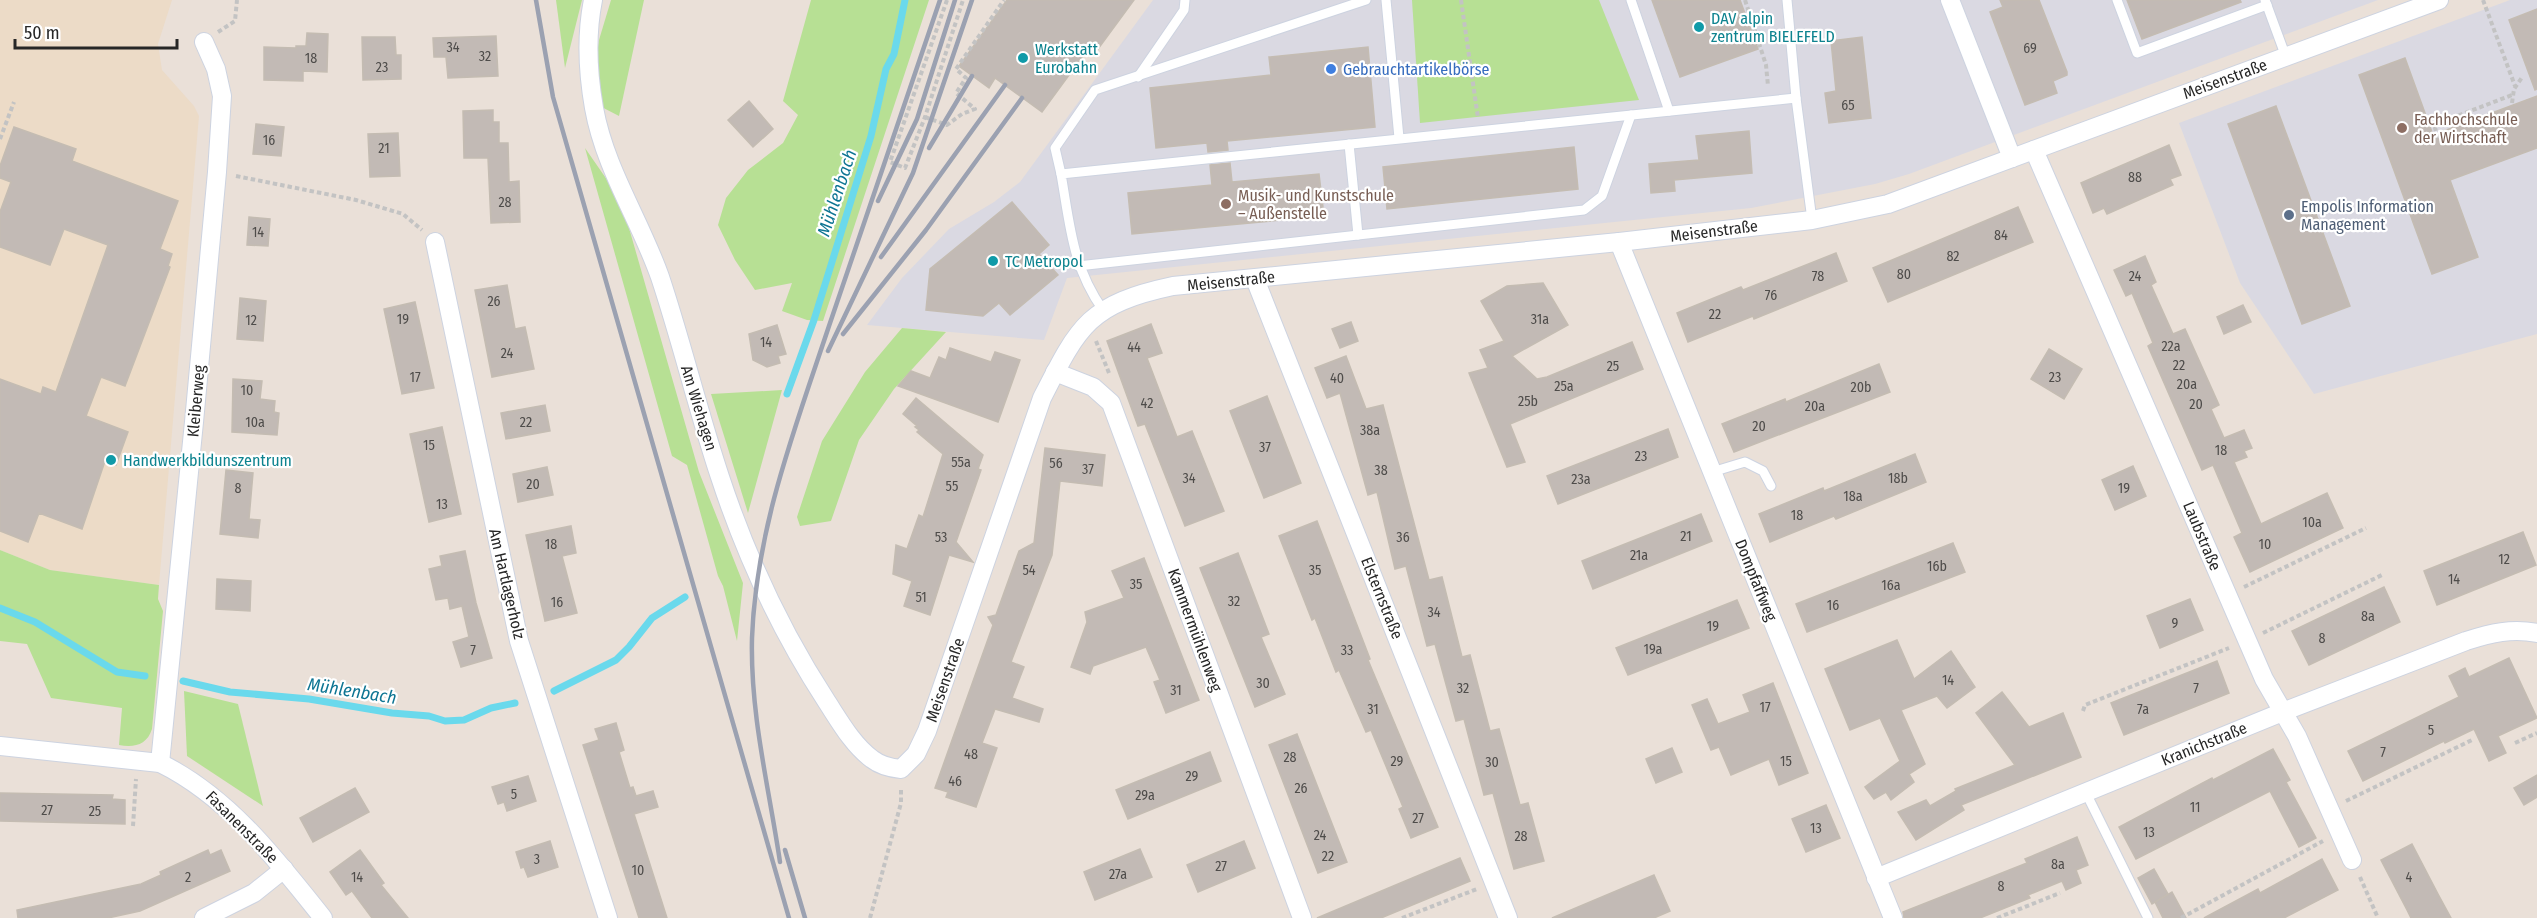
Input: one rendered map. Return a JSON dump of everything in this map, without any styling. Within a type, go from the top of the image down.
[{"type":"street","name":"Am Wiehagen","points":[[593,0],[588,41],[590,71],[594,109],[604,147],[659,276],[720,479],[757,572],[809,675],[843,727],[871,758],[887,767],[901,769]]},
{"type":"street","points":[[1950,0],[2012,158]]},
{"type":"street","name":"Meisenstraße","points":[[901,769],[916,754],[927,731],[1038,408],[1068,346],[1088,322],[1103,310],[1135,295],[1173,286],[1618,242],[1812,220],[1888,204],[2439,0]]},
{"type":"street","name":"Kleiberweg","points":[[160,763],[217,172],[222,96],[216,69],[204,42]]},
{"type":"street","name":"Laubstraße","points":[[2034,150],[2264,679],[2284,711],[2352,860]]},
{"type":"street","name":"Am Hartlagerholz","points":[[435,242],[519,641],[608,918]]},
{"type":"street","name":"Dompfaffweg","points":[[1618,242],[1893,918]]},
{"type":"street","name":"Elsternstraße","points":[[1255,279],[1508,918]]},
{"type":"street","points":[[1055,372],[1093,387],[1111,403]]},
{"type":"street","name":"Kammermühlenweg","points":[[1111,403],[1302,918]]},
{"type":"street","name":"Kranichstraße","points":[[1876,878],[2284,711],[2466,641],[2495,632],[2523,630],[2537,633]]},
{"type":"street","name":"Fasanenstraße","points":[[0,746],[160,763],[179,772],[209,792],[243,824],[284,869],[323,918]]},
{"type":"street","points":[[204,918],[254,893],[284,869]]},
{"type":"lane","points":[[1138,77],[1184,10],[1185,0]]},
{"type":"lane","points":[[1103,310],[1088,289],[1078,266],[1055,148],[1095,90],[1366,0]]},
{"type":"lane","points":[[1386,0],[1399,138]]},
{"type":"lane","points":[[1631,0],[1669,111]]},
{"type":"lane","points":[[1787,0],[1796,98],[1812,220]]},
{"type":"lane","points":[[2117,0],[2137,53],[2266,2],[2286,57]]},
{"type":"lane","points":[[1061,174],[1796,98]]},
{"type":"lane","points":[[1078,266],[1584,210],[1602,196],[1631,115]]},
{"type":"lane","points":[[1349,144],[1358,235]]},
{"type":"lane","points":[[1712,472],[1745,462],[1762,471],[1771,486]]},
{"type":"lane","points":[[2086,792],[2148,918]]},
{"type":"path","points":[[204,42],[235,21],[237,0]]},
{"type":"path","points":[[947,0],[890,162],[905,168],[925,117],[963,0]]},
{"type":"path","points":[[925,117],[947,125],[962,114],[975,109],[956,93],[966,78],[956,69],[1004,0]]},
{"type":"path","points":[[1461,0],[1480,130]]},
{"type":"path","points":[[1745,0],[1766,65],[1769,101]]},
{"type":"path","points":[[2483,0],[2515,86]]},
{"type":"path","points":[[2512,103],[2515,86],[2523,76]]},
{"type":"path","points":[[2438,138],[2435,128],[2439,123],[2512,95]]},
{"type":"path","points":[[0,139],[14,102]]},
{"type":"path","points":[[217,172],[356,200],[403,214],[435,242]]},
{"type":"path","points":[[1088,322],[1112,381],[1111,403]]},
{"type":"path","points":[[2227,595],[2366,528]]},
{"type":"path","points":[[2083,711],[2085,705],[2247,641],[2384,574]]},
{"type":"path","points":[[2515,743],[2537,733]]},
{"type":"path","points":[[2329,809],[2472,740]]},
{"type":"path","points":[[133,826],[137,760]]},
{"type":"path","points":[[870,918],[901,803],[901,769]]},
{"type":"path","points":[[2181,918],[2340,832]]},
{"type":"path","points":[[2352,860],[2378,918]]},
{"type":"path","points":[[1402,918],[1494,882]]},
{"type":"path","points":[[1997,918],[2060,892]]},
{"type":"shaded area","points":[[0,0],[172,0],[158,44],[162,70],[194,106],[199,116],[159,585],[50,570],[0,550]]},
{"type":"shaded area","points":[[1153,0],[2378,0],[1909,174],[1875,184],[1751,208],[1067,278],[1044,340],[867,325],[902,278],[949,229],[994,202],[1020,182]]},
{"type":"shaded area","points":[[2510,0],[2537,0],[2537,334],[2314,394],[2240,283],[2179,123]]},
{"type":"green space","points":[[556,0],[582,0],[565,68]]},
{"type":"green space","points":[[611,0],[644,0],[619,116],[590,101],[599,40]]},
{"type":"green space","points":[[811,0],[929,0],[823,321],[807,320],[782,311],[792,283],[755,290],[735,260],[718,225],[726,198],[748,170],[783,143],[798,115],[783,101]]},
{"type":"green space","points":[[1412,0],[1599,0],[1639,100],[1420,123]]},
{"type":"green space","points":[[585,148],[621,200],[699,472],[743,583],[737,641],[687,465],[672,456]]},
{"type":"green space","points":[[902,328],[946,332],[894,389],[859,440],[831,521],[800,526],[797,517],[822,441],[865,372]]},
{"type":"green space","points":[[782,390],[748,513],[711,394]]},
{"type":"green space","points":[[0,550],[50,570],[159,585],[158,599],[163,611],[152,729],[147,739],[135,745],[119,745],[122,708],[51,698],[27,644],[0,641]]},
{"type":"green space","points":[[184,691],[238,704],[263,806],[187,756]]},
{"type":"building","name":"Werkstatt Eurobahn","points":[[1007,0],[1134,0],[1098,49],[1091,45],[1042,112],[995,78],[989,88],[959,66]]},
{"type":"building","name":"DAV alpin zentrum BIELEFELD","points":[[1652,0],[1740,0],[1758,49],[1680,77]]},
{"type":"building","points":[[2000,0],[2039,0],[2067,72],[2067,75],[2053,81],[2057,93],[2025,105],[1990,12],[2003,7]]},
{"type":"building","points":[[2127,0],[2240,0],[2241,2],[2142,39]]},
{"type":"building","points":[[2537,9],[2537,89],[2535,90],[2509,20]]},
{"type":"building","points":[[307,33],[328,34],[327,72],[303,71],[303,81],[264,80],[264,47],[306,46]]},
{"type":"building","points":[[496,36],[498,76],[448,78],[446,57],[434,57],[433,38]]},
{"type":"building","points":[[362,37],[395,37],[396,55],[401,55],[401,79],[363,80]]},
{"type":"building","points":[[1862,37],[1871,118],[1829,123],[1825,93],[1836,91],[1831,41]]},
{"type":"building","points":[[1368,47],[1375,127],[1227,141],[1228,150],[1208,152],[1207,143],[1156,148],[1150,88],[1271,75],[1269,57]]},
{"type":"building","points":[[2405,58],[2433,135],[2537,96],[2537,148],[2450,180],[2478,257],[2432,274],[2359,75]]},
{"type":"building","points":[[749,101],[773,129],[753,147],[728,120]]},
{"type":"building","name":"Empolis Information Management","points":[[2276,106],[2350,306],[2302,324],[2228,124]]},
{"type":"building","points":[[493,110],[493,122],[499,122],[499,143],[508,143],[509,182],[519,181],[520,222],[491,223],[488,158],[464,158],[463,111]]},
{"type":"building","points":[[256,124],[284,127],[281,156],[253,154]]},
{"type":"building","points":[[14,127],[76,149],[72,161],[178,201],[160,249],[172,254],[168,266],[170,267],[125,386],[101,377],[86,416],[128,432],[116,465],[105,461],[82,529],[39,513],[28,542],[0,531],[0,379],[41,394],[43,387],[56,392],[108,245],[64,229],[50,265],[0,247],[0,212],[11,182],[0,178],[0,166]]},
{"type":"building","points":[[1749,131],[1752,173],[1674,180],[1675,191],[1651,193],[1649,164],[1699,160],[1696,136]]},
{"type":"building","points":[[398,133],[400,176],[370,177],[368,134]]},
{"type":"building","points":[[2169,145],[2181,175],[2170,179],[2173,185],[2107,214],[2104,208],[2093,213],[2081,183]]},
{"type":"building","points":[[1574,147],[1578,189],[1387,209],[1383,167]]},
{"type":"building","name":"Musik- und Kunstschule – Außenstelle","points":[[1230,163],[1232,182],[1319,174],[1324,216],[1132,234],[1128,193],[1212,185],[1210,165]]},
{"type":"building","name":"TC Metropol","points":[[1012,202],[1049,245],[1039,254],[1058,275],[1010,315],[999,303],[983,316],[926,310],[930,269]]},
{"type":"building","points":[[2018,207],[2033,242],[1888,302],[1873,268]]},
{"type":"building","points":[[249,217],[270,219],[268,246],[247,245]]},
{"type":"building","points":[[1836,253],[1847,281],[1754,319],[1753,316],[1688,342],[1677,313]]},
{"type":"building","points":[[2145,256],[2156,282],[2151,285],[2173,334],[2185,329],[2219,405],[2211,409],[2224,438],[2244,430],[2252,448],[2244,451],[2247,457],[2234,462],[2261,524],[2327,493],[2343,528],[2250,572],[2234,537],[2242,533],[2213,465],[2202,470],[2148,346],[2153,343],[2132,293],[2126,296],[2114,270]]},
{"type":"building","points":[[1543,283],[1568,325],[1512,356],[1537,379],[1632,342],[1643,369],[1510,424],[1525,462],[1507,467],[1469,373],[1488,368],[1480,350],[1504,341],[1481,301],[1507,286]]},
{"type":"building","points":[[507,285],[515,329],[525,327],[534,369],[492,377],[475,290]]},
{"type":"building","points":[[240,298],[266,301],[263,341],[237,339]]},
{"type":"building","points":[[415,302],[434,388],[402,394],[384,309]]},
{"type":"building","points":[[2243,305],[2251,322],[2224,334],[2217,317]]},
{"type":"building","points":[[1351,322],[1358,341],[1340,348],[1332,329]]},
{"type":"building","points":[[1151,324],[1162,353],[1147,358],[1177,437],[1192,431],[1224,511],[1185,526],[1145,424],[1138,426],[1107,341]]},
{"type":"building","points":[[777,325],[786,354],[778,356],[780,363],[767,367],[753,360],[749,334]]},
{"type":"building","points":[[950,348],[991,362],[995,352],[1020,360],[998,422],[898,386],[911,371],[930,378],[939,357],[946,360]]},
{"type":"building","points":[[2049,349],[2082,369],[2064,399],[2031,379]]},
{"type":"building","points":[[1346,356],[1366,409],[1383,405],[1429,580],[1442,577],[1462,657],[1470,655],[1490,731],[1499,729],[1520,805],[1528,803],[1544,861],[1514,869],[1493,793],[1484,795],[1464,719],[1456,721],[1435,644],[1427,646],[1406,566],[1395,569],[1377,492],[1368,495],[1340,393],[1327,398],[1315,368]]},
{"type":"building","points":[[1879,364],[1890,392],[1734,452],[1722,424],[1785,399],[1786,402]]},
{"type":"building","points":[[233,379],[262,381],[260,399],[275,401],[274,412],[279,413],[277,435],[232,432]]},
{"type":"building","points":[[1267,396],[1301,483],[1264,498],[1230,411]]},
{"type":"building","points":[[916,398],[983,455],[978,469],[981,470],[956,542],[973,562],[949,555],[930,615],[904,606],[912,581],[893,574],[896,545],[907,549],[919,515],[923,517],[943,454],[917,432],[919,430],[915,427],[917,426],[903,414]]},
{"type":"building","points":[[545,405],[550,431],[506,439],[501,413]]},
{"type":"building","points":[[442,427],[461,514],[429,522],[410,434]]},
{"type":"building","points":[[1668,429],[1678,457],[1558,504],[1547,476]]},
{"type":"building","points":[[1045,448],[1105,455],[1102,486],[1060,481],[1052,555],[1011,662],[1024,667],[1012,698],[1043,709],[1039,722],[995,709],[982,743],[997,748],[976,807],[946,797],[948,792],[935,788],[993,625],[988,617],[996,615],[1019,551],[1034,543]]},
{"type":"building","points":[[1915,454],[1926,482],[1836,519],[1834,516],[1770,542],[1759,514],[1823,488],[1824,491]]},
{"type":"building","points":[[2133,466],[2146,496],[2115,510],[2102,480]]},
{"type":"building","points":[[547,467],[553,495],[518,502],[513,474]]},
{"type":"building","points":[[226,470],[253,473],[249,519],[260,520],[258,538],[220,534]]},
{"type":"building","points":[[1701,514],[1712,541],[1593,589],[1582,561]]},
{"type":"building","points":[[1317,521],[1370,659],[1368,660],[1438,827],[1411,838],[1399,809],[1403,807],[1371,730],[1366,732],[1339,670],[1336,672],[1315,618],[1312,620],[1279,536]]},
{"type":"building","points":[[571,526],[576,553],[562,556],[577,613],[545,621],[526,535]]},
{"type":"building","points":[[2523,532],[2536,565],[2437,605],[2424,571]]},
{"type":"building","points":[[1953,543],[1965,572],[1807,632],[1796,604]]},
{"type":"building","points":[[465,551],[476,603],[492,658],[461,667],[453,642],[469,637],[462,606],[450,609],[448,598],[436,600],[429,569],[442,566],[440,556]]},
{"type":"building","points":[[1238,553],[1269,634],[1261,637],[1285,694],[1255,707],[1200,568]]},
{"type":"building","points":[[1144,558],[1199,700],[1166,713],[1154,682],[1160,680],[1146,647],[1093,666],[1090,674],[1071,667],[1087,622],[1085,612],[1124,598],[1112,571]]},
{"type":"building","points":[[217,579],[251,581],[250,611],[216,609]]},
{"type":"building","points":[[2384,587],[2400,622],[2309,665],[2292,631]]},
{"type":"building","points":[[2190,599],[2203,630],[2160,648],[2147,616]]},
{"type":"building","points":[[1737,600],[1749,628],[1628,675],[1616,648]]},
{"type":"building","points":[[1897,640],[1914,679],[1951,651],[1975,687],[1947,708],[1937,696],[1901,710],[1925,764],[1909,774],[1914,782],[1891,800],[1886,792],[1874,799],[1865,787],[1900,761],[1880,718],[1850,730],[1825,669]]},
{"type":"building","points":[[2509,658],[2537,718],[2498,736],[2506,753],[2489,761],[2474,729],[2445,743],[2444,741],[2363,781],[2348,751],[2459,697],[2449,676],[2465,668],[2469,677]]},
{"type":"building","points":[[2217,661],[2229,693],[2124,735],[2111,703]]},
{"type":"building","points":[[1773,683],[1808,773],[1779,785],[1769,759],[1731,775],[1719,747],[1711,750],[1692,705],[1707,699],[1718,724],[1750,712],[1743,695]]},
{"type":"building","points":[[2002,692],[2029,727],[2063,713],[2081,757],[1961,805],[1964,810],[1916,840],[1898,812],[1926,800],[1930,806],[1956,791],[1955,789],[2015,765],[1976,713]]},
{"type":"building","points":[[616,723],[624,750],[619,752],[630,788],[633,787],[636,796],[653,791],[658,807],[634,814],[667,918],[639,918],[583,745],[599,740],[595,729]]},
{"type":"building","points":[[1297,734],[1347,862],[1318,873],[1269,745]]},
{"type":"building","points":[[1672,748],[1682,772],[1656,783],[1646,759]]},
{"type":"building","points":[[2273,749],[2290,780],[2286,782],[2316,838],[2299,847],[2270,791],[2136,859],[2119,827]]},
{"type":"building","points":[[1210,752],[1221,781],[1128,819],[1116,790]]},
{"type":"building","points":[[2537,775],[2537,797],[2524,805],[2514,788]]},
{"type":"building","points":[[528,776],[536,801],[507,811],[504,802],[498,804],[492,787]]},
{"type":"building","points":[[355,788],[369,812],[313,842],[300,818]]},
{"type":"building","points":[[0,793],[113,795],[112,799],[125,800],[125,824],[0,821]]},
{"type":"building","points":[[1826,805],[1840,838],[1806,852],[1792,819]]},
{"type":"building","points":[[2077,837],[2088,865],[2076,870],[2081,883],[2066,890],[2062,881],[2028,895],[2030,898],[1980,918],[1904,918],[1903,912],[2027,863],[2025,859]]},
{"type":"building","points":[[550,841],[558,867],[528,877],[524,867],[521,868],[516,852]]},
{"type":"building","points":[[1244,841],[1255,868],[1198,892],[1187,865]]},
{"type":"building","points":[[2412,844],[2451,918],[2411,918],[2381,860]]},
{"type":"building","points":[[1140,849],[1152,877],[1095,900],[1084,872]]},
{"type":"building","points":[[208,850],[210,855],[221,850],[230,871],[140,911],[108,918],[18,918],[17,910],[141,884],[161,875],[160,872]]},
{"type":"building","points":[[360,850],[384,883],[381,885],[408,918],[372,918],[352,891],[346,895],[330,872]]},
{"type":"building","points":[[1460,858],[1470,881],[1381,918],[1317,918]]},
{"type":"building","points":[[2322,859],[2338,890],[2284,918],[2204,918],[2258,889],[2260,893]]},
{"type":"building","points":[[2154,869],[2168,894],[2152,904],[2138,878]]},
{"type":"building","points":[[1654,875],[1670,911],[1654,918],[1552,918]]},
{"type":"building","points":[[2172,892],[2186,918],[2163,918],[2155,902]]},
{"type":"waterway","name":"Mühlenbach","points":[[787,394],[814,320],[871,136],[886,69],[894,54],[905,0]]},
{"type":"waterway","name":"Mühlenbach","points":[[554,691],[616,660],[652,618],[685,597]]},
{"type":"waterway","name":"Mühlenbach","points":[[0,608],[35,622],[117,672],[145,676]]},
{"type":"waterway","name":"Mühlenbach","points":[[183,681],[230,692],[309,699],[392,713],[429,716],[445,721],[464,720],[491,708],[515,703]]},
{"type":"railway","points":[[536,0],[553,97],[789,918]]},
{"type":"railway","points":[[780,862],[761,751],[752,666],[755,597],[761,558],[769,518],[791,441],[940,0]]},
{"type":"railway","points":[[878,201],[917,119],[955,0]]},
{"type":"railway","points":[[828,351],[913,173],[972,0]]},
{"type":"railway","points":[[929,148],[972,76]]},
{"type":"railway","points":[[881,257],[1005,85]]},
{"type":"railway","points":[[843,334],[926,230],[1022,98]]},
{"type":"railway","points":[[785,850],[805,918]]},
{"type":"place","name":"DAV alpin zentrum BIELEFELD","points":[[1699,27]]},
{"type":"place","name":"Werkstatt Eurobahn","points":[[1023,58]]},
{"type":"place","name":"Gebrauchtartikelbörse","points":[[1331,69]]},
{"type":"place","name":"Fachhochschule der Wirtschaft","points":[[2402,128]]},
{"type":"place","name":"Musik- und Kunstschule – Außenstelle","points":[[1226,204]]},
{"type":"place","name":"Empolis Information Management","points":[[2289,215]]},
{"type":"place","name":"TC Metropol","points":[[993,261]]},
{"type":"place","name":"Handwerkbildunszentrum","points":[[111,460]]}]
